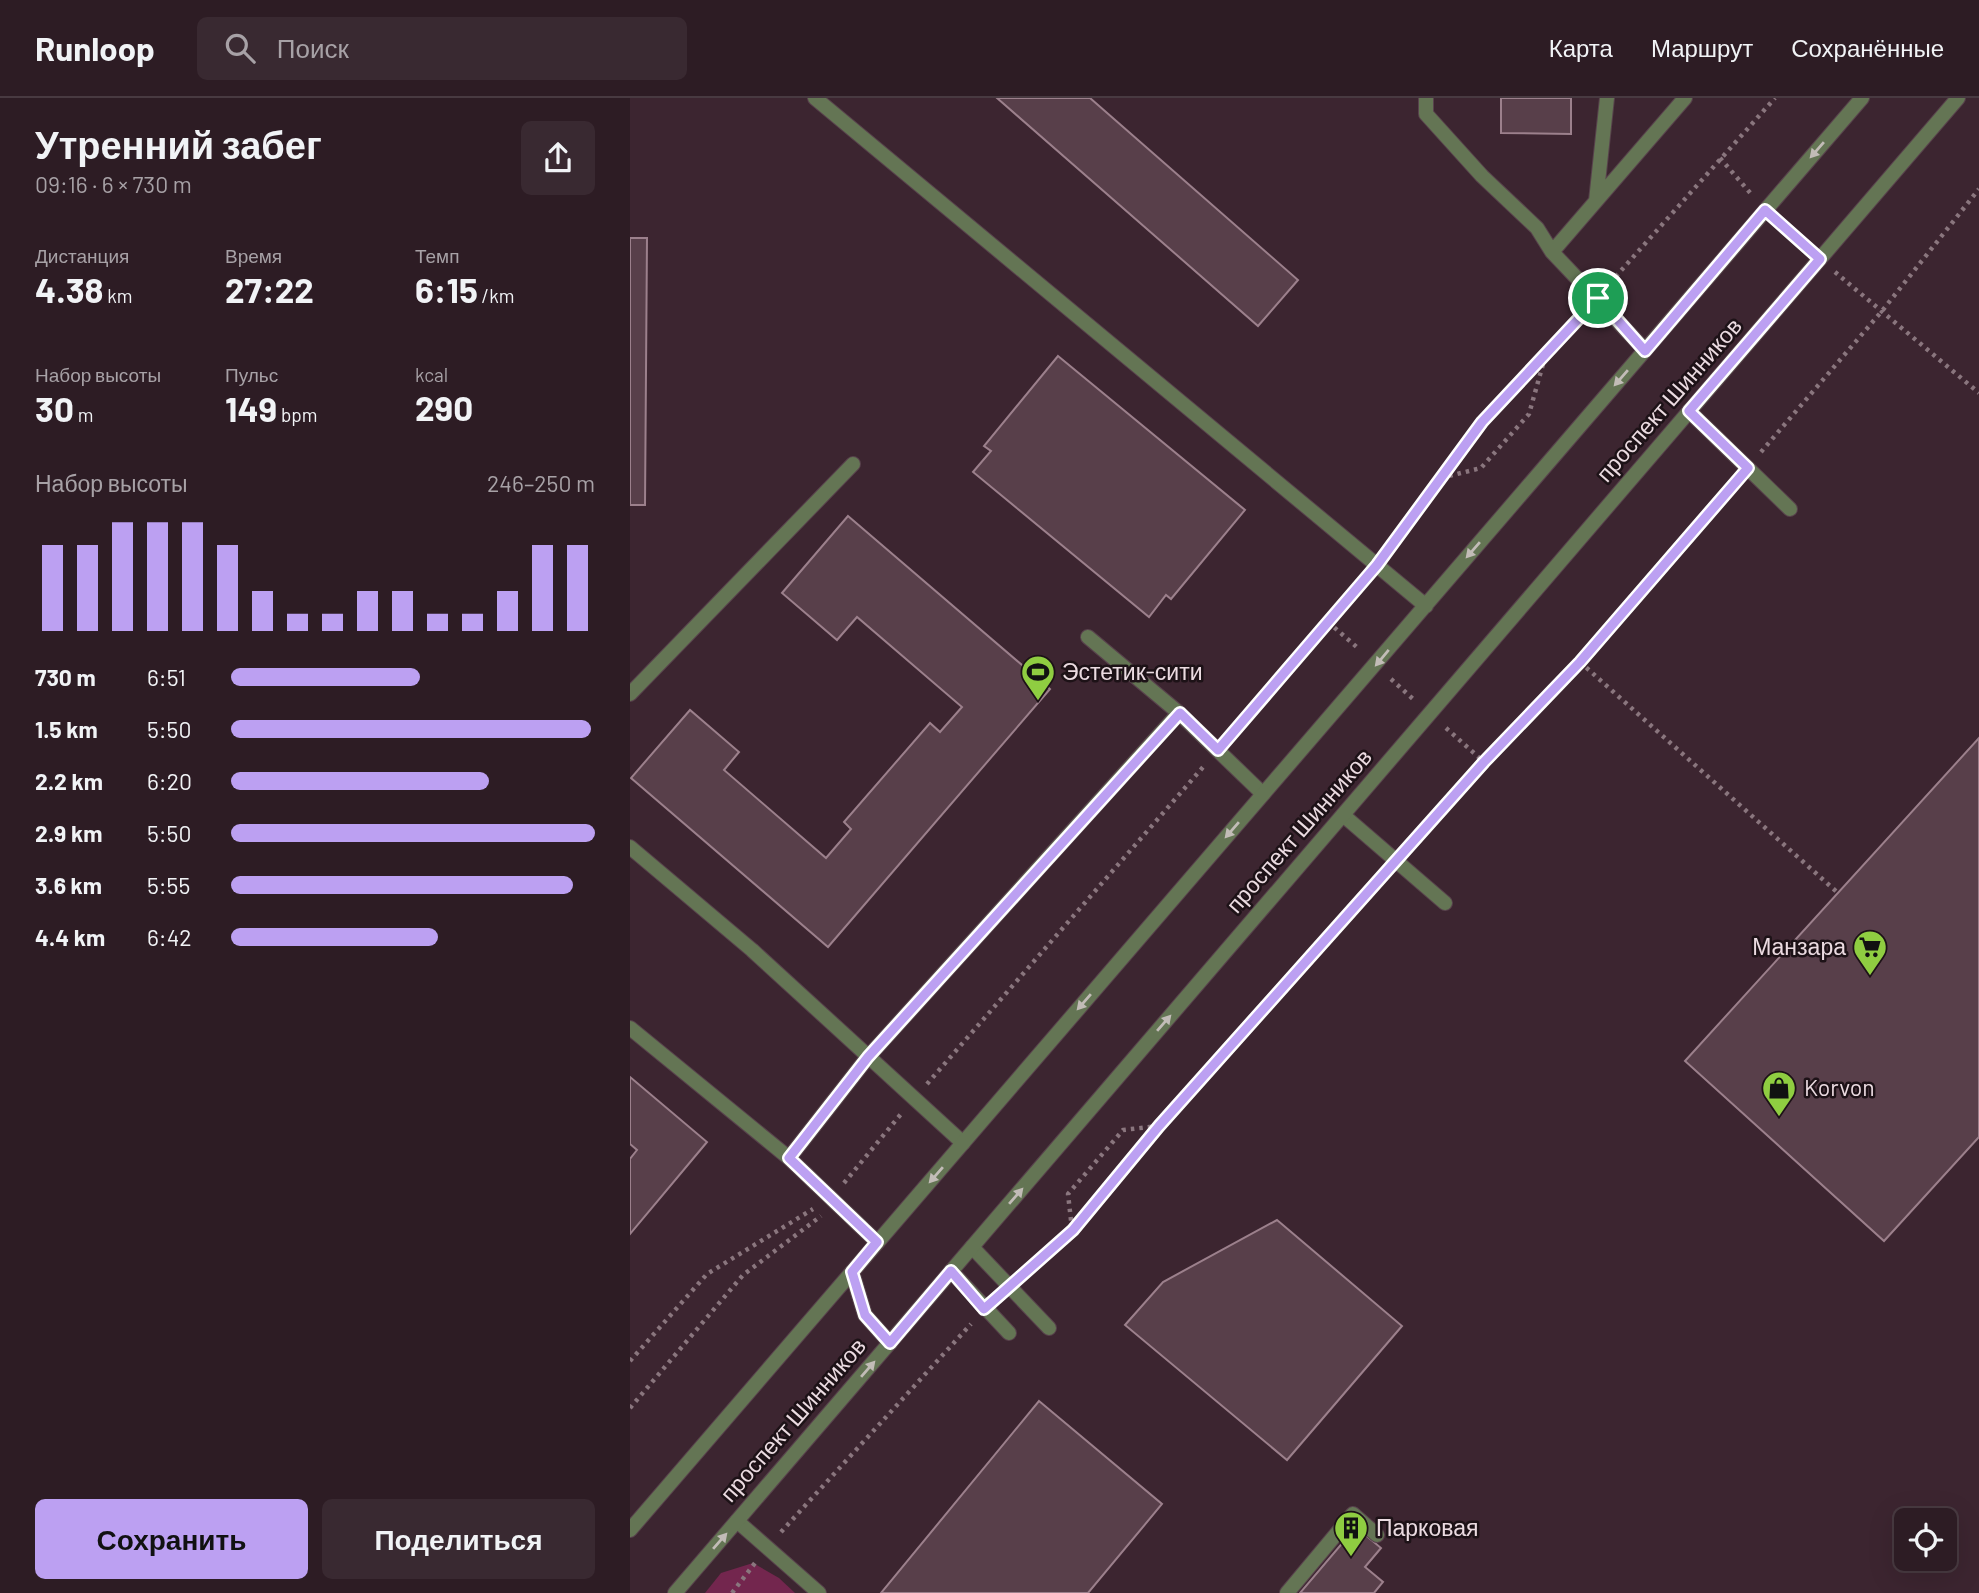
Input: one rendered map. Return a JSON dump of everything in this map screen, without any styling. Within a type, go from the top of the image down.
[{"type":"street","points":[[815,98],[1426,606]]},
{"type":"street","points":[[1426,98],[1426,114],[1482,176],[1537,228],[1552,252],[1645,351]]},
{"type":"street","points":[[1596,201],[1607,98]]},
{"type":"street","points":[[1552,252],[1685,98]]},
{"type":"street","points":[[630,1530],[1862,98]]},
{"type":"street","name":"проспект Шинников","points":[[675,1593],[1958,98]]},
{"type":"street","points":[[1689,411],[1790,509]]},
{"type":"street","points":[[630,694],[853,464]]},
{"type":"street","points":[[1088,637],[1180,713],[1263,794]]},
{"type":"street","points":[[789,1158],[868,1057],[1180,713]]},
{"type":"street","points":[[1343,815],[1445,903]]},
{"type":"street","points":[[630,847],[752,950],[963,1143]]},
{"type":"street","points":[[630,1028],[789,1158],[877,1242]]},
{"type":"street","points":[[972,1247],[1049,1328]]},
{"type":"street","points":[[951,1271],[1009,1333]]},
{"type":"street","points":[[852,1272],[865,1315],[890,1343]]},
{"type":"street","points":[[1287,1593],[1353,1514],[1377,1535]]},
{"type":"street","points":[[737,1521],[820,1593]]},
{"type":"path","points":[[630,1408],[743,1275],[817,1221],[832,1198],[914,1099],[1377,565],[1482,422],[1598,298],[1775,98]]},
{"type":"path","points":[[1720,158],[1765,210],[1979,393]]},
{"type":"path","points":[[1010,1286],[1073,1230],[1159,1126],[1484,762],[1580,662],[1882,311],[1979,189]]},
{"type":"path","points":[[1440,478],[1481,468],[1529,414],[1545,354]]},
{"type":"path","points":[[1328,622],[1484,762]]},
{"type":"path","points":[[1580,662],[1838,893]]},
{"type":"path","points":[[1073,1230],[1068,1194],[1123,1130],[1159,1126]]},
{"type":"path","points":[[630,1361],[707,1274],[832,1198]]},
{"type":"path","points":[[732,1593],[768,1546],[984,1309]]},
{"type":"shaded area","points":[[753,1563],[779,1578],[795,1593],[705,1593],[721,1573]]},
{"type":"building","points":[[997,98],[1090,98],[1298,280],[1258,326]]},
{"type":"building","points":[[1501,98],[1571,98],[1571,134],[1501,133]]},
{"type":"building","points":[[630,238],[647,238],[645,505],[630,505]]},
{"type":"building","points":[[1058,356],[1245,510],[1171,599],[1166,595],[1149,617],[973,472],[991,451],[984,446]]},
{"type":"building","points":[[848,516],[1050,689],[828,947],[631,778],[690,710],[739,752],[724,770],[826,858],[851,829],[844,822],[930,723],[940,732],[962,707],[857,617],[837,640],[782,593]]},
{"type":"building","name":"Манзара","points":[[1979,738],[1979,1137],[1884,1241],[1685,1061]]},
{"type":"building","points":[[630,1077],[707,1142],[630,1234],[630,1159],[637,1150],[630,1144]]},
{"type":"building","points":[[1277,1220],[1402,1326],[1287,1460],[1125,1325],[1163,1282]]},
{"type":"building","points":[[1039,1401],[1162,1504],[1088,1593],[881,1593]]},
{"type":"building","name":"Парковая","points":[[1356,1527],[1381,1548],[1365,1567],[1383,1582],[1374,1593],[1300,1593]]},
{"type":"place","name":"Эстетик-сити","points":[[1038,702]]},
{"type":"place","name":"Манзара","points":[[1870,977]]},
{"type":"place","name":"Korvon","points":[[1779,1118]]},
{"type":"place","name":"Парковая","points":[[1351,1558]]},
{"type":"route","points":[[1765,210],[1820,259],[1689,411],[1748,468],[1580,662],[1484,762],[1159,1126],[1073,1230],[984,1309],[951,1271],[890,1343],[865,1315],[852,1272],[877,1242],[789,1158],[868,1057],[1180,713],[1218,750],[1377,565],[1482,422],[1598,298],[1645,351],[1765,210]]}]
